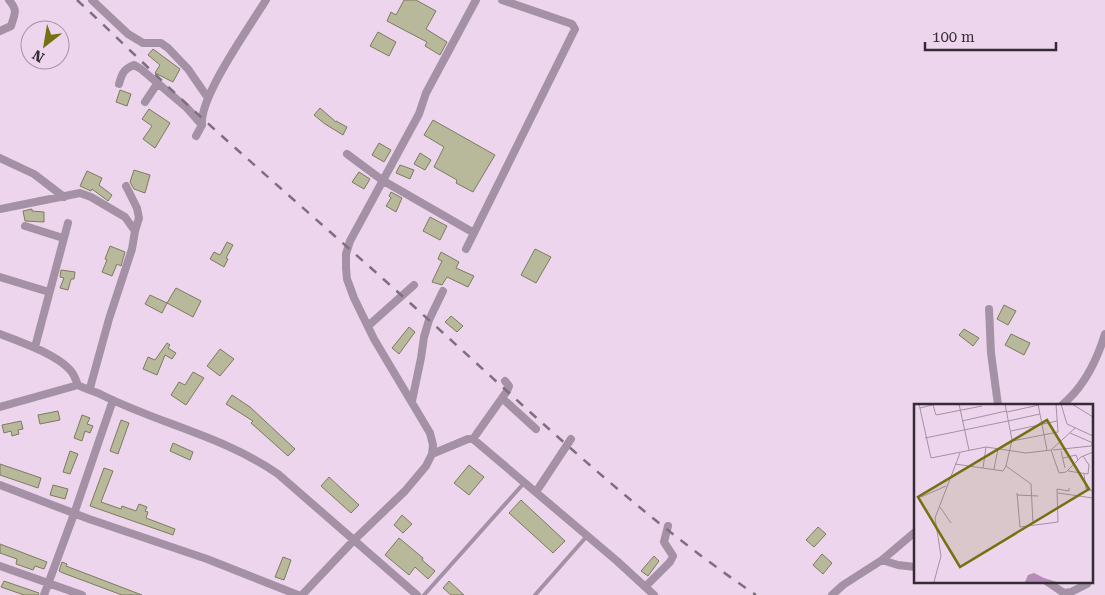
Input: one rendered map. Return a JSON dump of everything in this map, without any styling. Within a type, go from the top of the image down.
[{"type":"street","points":[[0,32],[11,26],[16,11],[9,0]]},
{"type":"street","points":[[92,0],[128,34],[143,43],[161,43],[168,48],[188,69],[208,98]]},
{"type":"street","points":[[196,136],[202,125],[201,117],[208,98],[239,42],[266,0]]},
{"type":"street","points":[[302,595],[404,491],[426,466],[432,454],[433,445],[430,433],[368,326],[354,298],[347,279],[346,254],[350,241],[419,114],[426,93],[476,0]]},
{"type":"street","points":[[466,249],[575,28],[572,24],[558,18],[502,0]]},
{"type":"street","points":[[119,84],[121,74],[126,68],[134,65],[186,108],[202,125]]},
{"type":"street","points":[[145,102],[157,84]]},
{"type":"street","points":[[347,154],[382,180],[474,233]]},
{"type":"street","points":[[0,158],[34,174],[64,197]]},
{"type":"street","points":[[90,388],[109,319],[132,249],[139,218],[126,186]]},
{"type":"street","points":[[0,209],[80,193],[91,197],[125,217],[135,231]]},
{"type":"street","points":[[35,347],[68,222]]},
{"type":"street","points":[[25,226],[63,238]]},
{"type":"street","points":[[0,277],[49,292]]},
{"type":"street","points":[[368,326],[414,285]]},
{"type":"street","points":[[412,401],[424,337],[429,320],[443,291]]},
{"type":"street","points":[[989,309],[991,354],[998,404]]},
{"type":"street","points":[[0,334],[35,347],[66,365],[73,373],[78,385]]},
{"type":"street","points":[[1063,404],[1073,396],[1099,354],[1105,334]]},
{"type":"street","points":[[474,439],[508,389],[505,381]]},
{"type":"street","points":[[0,407],[78,385],[90,388],[113,400],[239,450],[278,474],[417,595]]},
{"type":"street","points":[[502,398],[536,429]]},
{"type":"street","points":[[44,595],[113,400]]},
{"type":"street","points":[[432,454],[468,439],[474,439],[654,595]]},
{"type":"street","points":[[536,492],[571,439]]},
{"type":"street","points":[[0,486],[74,514],[207,559],[298,595]]},
{"type":"street","points":[[645,587],[670,562],[673,556],[664,542],[668,526]]},
{"type":"street","points":[[832,595],[882,560],[914,533]]},
{"type":"street","points":[[882,560],[898,565],[914,567]]},
{"type":"street","points":[[0,566],[82,595]]},
{"type":"street","points":[[1048,582],[1064,593],[1071,592],[1086,584]]},
{"type":"lane","points":[[424,595],[524,482]]},
{"type":"lane","points":[[536,595],[587,536]]},
{"type":"building","points":[[404,0],[416,0],[436,11],[426,29],[447,42],[440,55],[425,46],[427,42],[387,21],[391,12],[396,15]]},
{"type":"building","points":[[378,32],[396,42],[389,56],[370,46]]},
{"type":"building","points":[[153,49],[180,69],[173,82],[155,73],[160,65],[148,55]]},
{"type":"building","points":[[120,90],[131,94],[127,106],[116,102]]},
{"type":"building","points":[[320,108],[336,122],[347,127],[343,135],[314,115]]},
{"type":"building","points":[[149,109],[170,123],[155,148],[143,139],[152,126],[142,119]]},
{"type":"building","points":[[433,120],[495,155],[473,192],[456,183],[457,180],[434,167],[444,147],[424,135]]},
{"type":"building","points":[[379,143],[391,150],[384,162],[372,155]]},
{"type":"building","points":[[420,153],[431,160],[425,170],[414,164]]},
{"type":"building","points":[[400,165],[414,170],[410,179],[396,173]]},
{"type":"building","points":[[134,170],[150,175],[145,193],[134,189],[130,182]]},
{"type":"building","points":[[87,171],[102,178],[99,185],[112,195],[108,201],[92,189],[91,191],[80,186]]},
{"type":"building","points":[[359,172],[370,179],[364,189],[352,182]]},
{"type":"building","points":[[391,192],[402,198],[396,212],[386,206],[391,198],[389,196]]},
{"type":"building","points":[[32,209],[32,211],[44,212],[44,222],[25,221],[23,211]]},
{"type":"building","points":[[430,217],[447,226],[440,240],[423,231]]},
{"type":"building","points":[[227,242],[233,245],[226,258],[228,259],[224,267],[210,259],[214,252],[220,255]]},
{"type":"building","points":[[110,246],[125,252],[121,266],[117,264],[112,276],[102,272]]},
{"type":"building","points":[[535,249],[551,257],[536,283],[521,275]]},
{"type":"building","points":[[441,252],[459,262],[456,268],[474,276],[468,287],[447,277],[442,285],[432,282],[442,261],[438,259]]},
{"type":"building","points":[[61,270],[75,272],[74,279],[71,279],[68,290],[60,288],[64,278],[60,277]]},
{"type":"building","points":[[176,288],[201,301],[193,317],[167,303]]},
{"type":"building","points":[[150,295],[167,303],[162,313],[145,304]]},
{"type":"building","points":[[1004,305],[1016,311],[1008,325],[997,319]]},
{"type":"building","points":[[451,316],[463,326],[457,332],[445,322]]},
{"type":"building","points":[[409,327],[415,332],[399,354],[392,348]]},
{"type":"building","points":[[964,329],[979,338],[973,346],[959,335]]},
{"type":"building","points":[[1011,334],[1030,343],[1024,355],[1005,345]]},
{"type":"building","points":[[167,343],[170,345],[168,348],[176,353],[172,359],[165,355],[157,375],[143,369],[148,357],[155,360]]},
{"type":"building","points":[[220,349],[234,359],[220,376],[207,366]]},
{"type":"building","points":[[193,372],[204,378],[186,405],[171,395],[179,382],[185,385]]},
{"type":"building","points":[[232,395],[250,407],[295,449],[288,456],[251,423],[253,421],[226,404]]},
{"type":"building","points":[[58,411],[60,420],[40,424],[38,415]]},
{"type":"building","points":[[82,415],[90,418],[87,424],[93,426],[90,433],[85,431],[82,441],[74,438]]},
{"type":"building","points":[[121,420],[129,423],[118,454],[110,451]]},
{"type":"building","points":[[21,421],[23,429],[18,430],[19,434],[12,436],[11,431],[4,433],[2,425]]},
{"type":"building","points":[[173,443],[193,452],[190,460],[170,451]]},
{"type":"building","points":[[70,451],[78,454],[70,474],[63,472]]},
{"type":"building","points":[[0,464],[41,478],[38,488],[0,475]]},
{"type":"building","points":[[469,465],[484,477],[469,495],[454,483]]},
{"type":"building","points":[[104,468],[113,471],[101,502],[121,509],[122,506],[136,511],[139,504],[147,507],[145,511],[148,512],[146,518],[175,529],[173,535],[90,506]]},
{"type":"building","points":[[329,477],[359,505],[351,513],[321,486]]},
{"type":"building","points":[[53,485],[68,489],[65,499],[50,495]]},
{"type":"building","points":[[521,500],[565,541],[553,553],[509,513]]},
{"type":"building","points":[[402,515],[412,524],[403,533],[394,525]]},
{"type":"building","points":[[818,527],[826,534],[814,547],[806,540]]},
{"type":"building","points":[[399,538],[435,571],[428,579],[415,567],[409,575],[385,555]]},
{"type":"building","points":[[0,544],[47,562],[44,569],[35,566],[33,570],[16,564],[17,559],[0,553]]},
{"type":"building","points":[[822,554],[832,563],[823,574],[813,565]]},
{"type":"building","points":[[654,556],[659,561],[648,576],[641,571]]},
{"type":"building","points":[[283,557],[291,560],[284,580],[275,577]]},
{"type":"building","points":[[62,562],[67,564],[66,566],[142,595],[122,595],[63,573],[59,571]]},
{"type":"building","points":[[4,581],[39,593],[38,595],[24,595],[1,587]]},
{"type":"building","points":[[449,581],[464,595],[451,595],[443,588]]},
{"type":"railway","points":[[77,0],[202,118],[588,464],[670,532],[756,595]]}]
